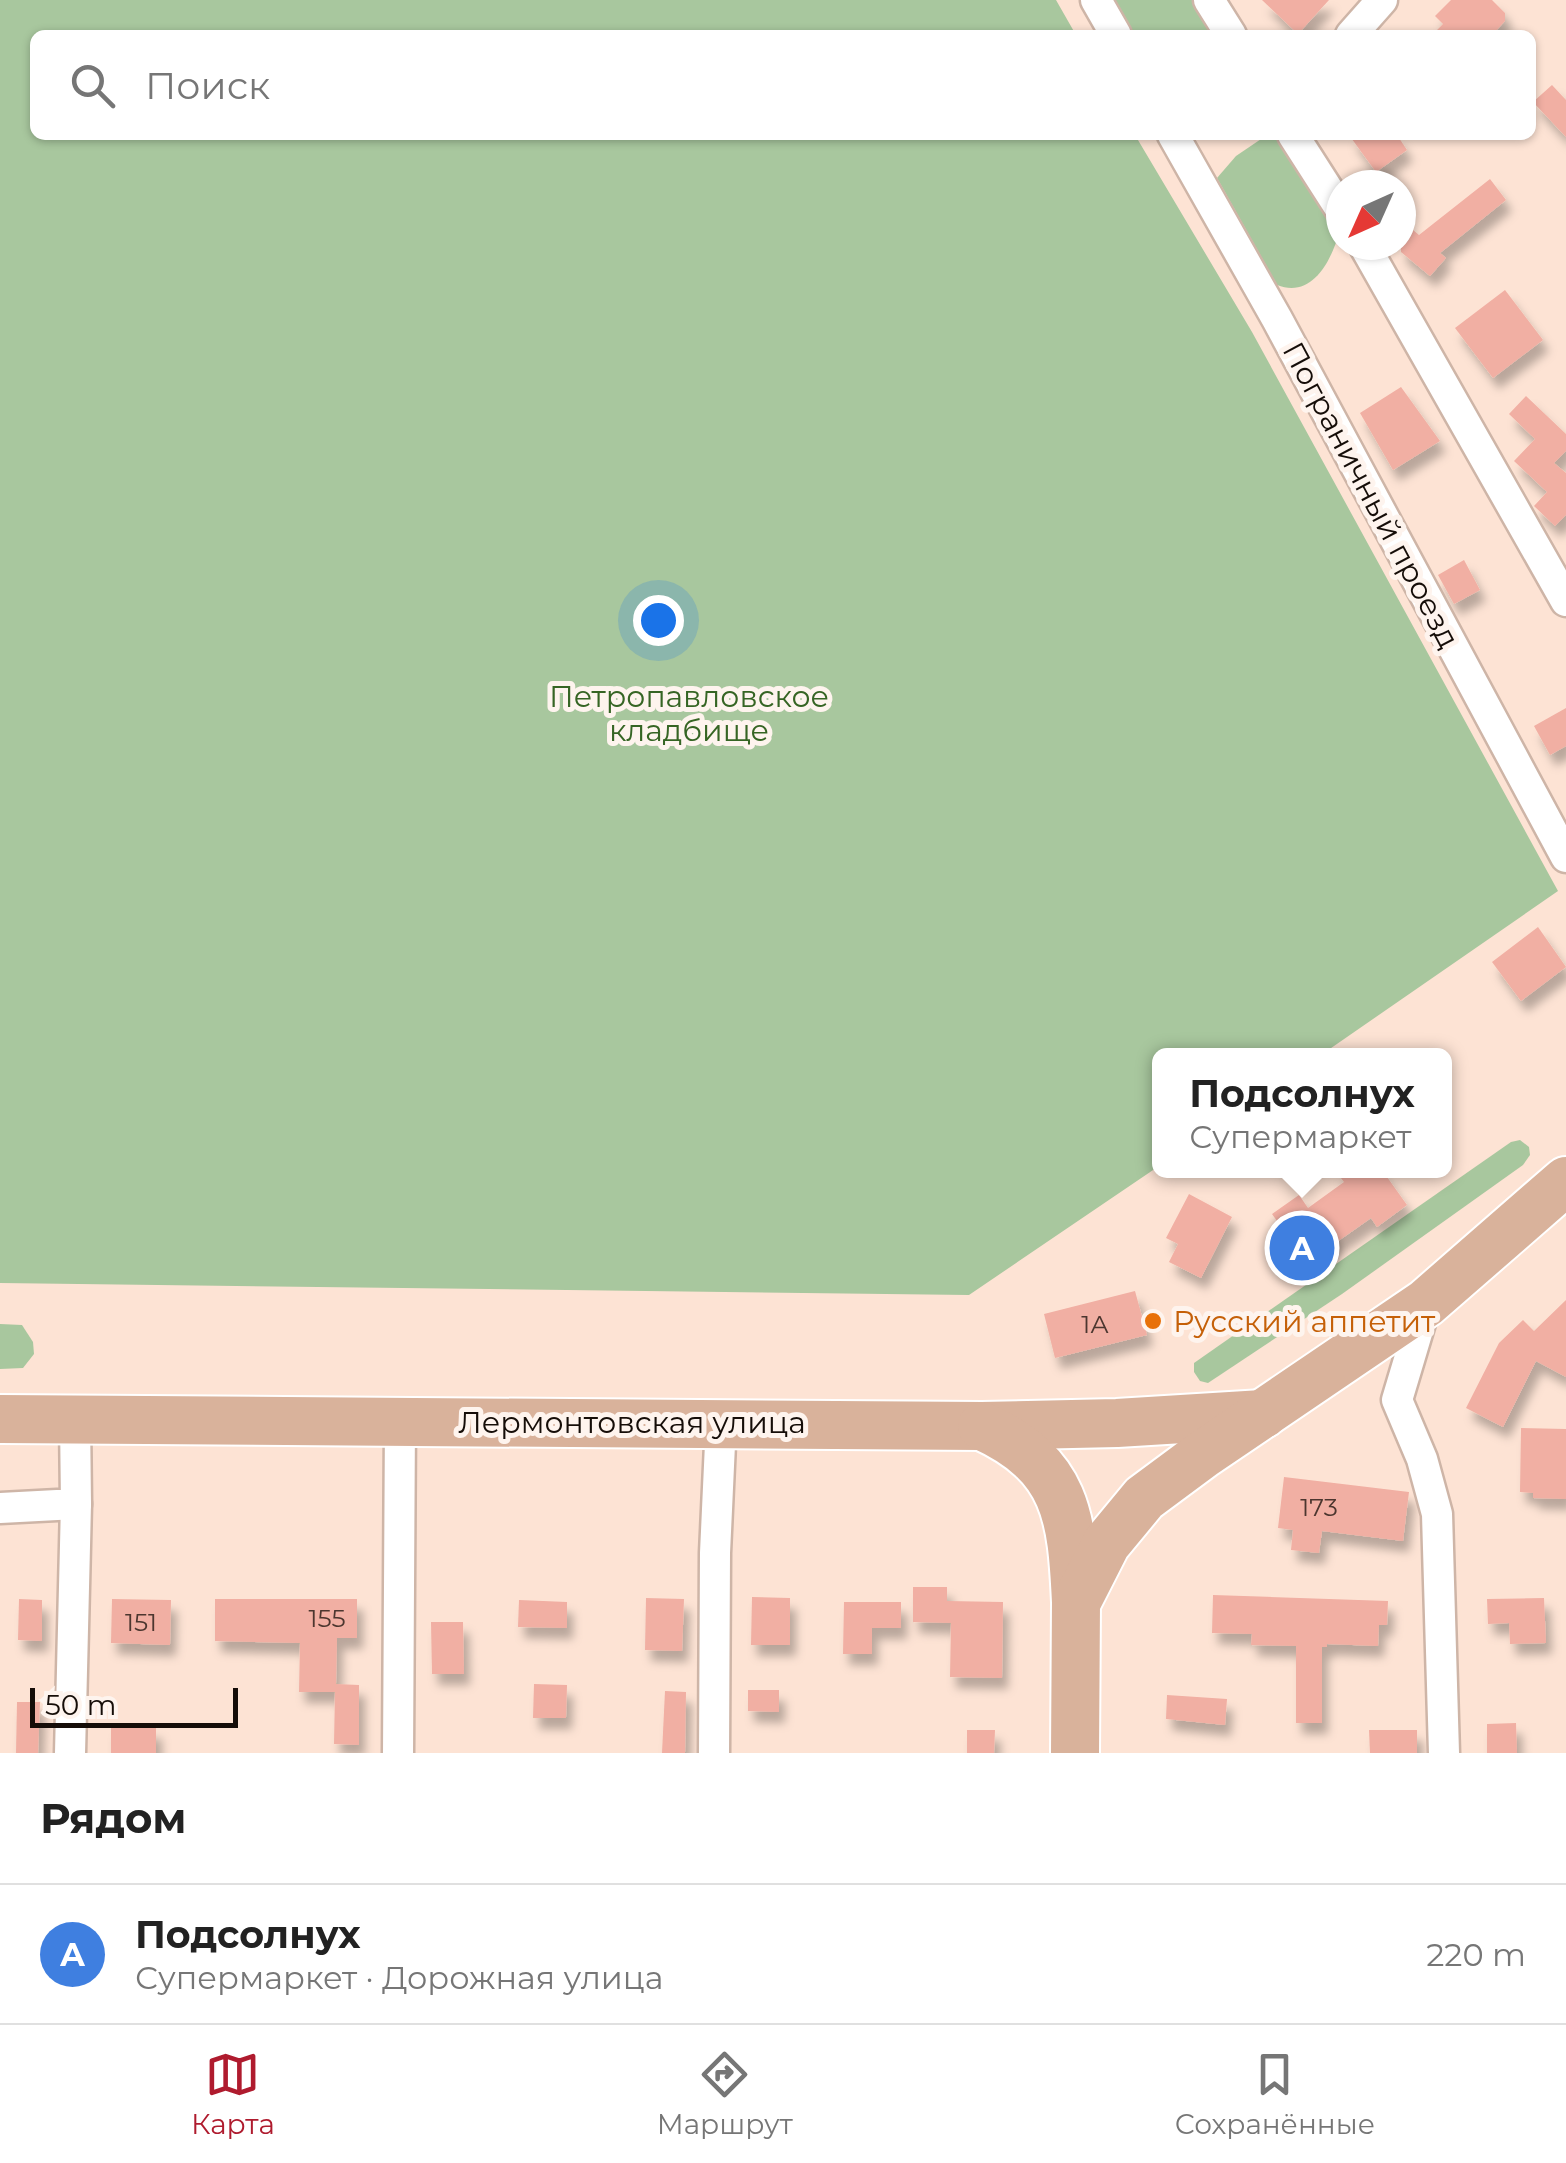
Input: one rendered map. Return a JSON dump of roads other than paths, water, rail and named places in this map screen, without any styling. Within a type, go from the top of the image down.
[{"type":"main road","points":[[1076,1603],[1106,1544],[1144,1498],[1426,1303],[1566,1181]]},
{"type":"main road","name":"Лермонтовская улица","points":[[0,1420],[982,1426],[1263,1414]]},
{"type":"main road","points":[[982,1426],[1014,1441],[1039,1463],[1068,1517],[1074,1546],[1076,1603],[1075,1753]]},
{"type":"street","points":[[1096,0],[1113,30]]},
{"type":"street","points":[[1209,0],[1227,30]]},
{"type":"street","points":[[1355,30],[1382,0]]},
{"type":"street","name":"Пограничный проезд","points":[[1176,140],[1566,857]]},
{"type":"street","points":[[1296,140],[1326,187]]},
{"type":"street","points":[[1373,260],[1566,601]]},
{"type":"street","points":[[1426,1303],[1397,1400],[1422,1459],[1437,1514],[1444,1753]]},
{"type":"street","points":[[70,1753],[75,1418]]},
{"type":"street","points":[[398,1753],[400,1420]]},
{"type":"street","points":[[714,1753],[715,1553],[721,1422]]},
{"type":"street","points":[[0,1508],[76,1504]]},
{"type":"place","name":"Подсолнух","points":[[1302,1248]]},
{"type":"place","name":"Русский аппетит","points":[[1153,1321]]},
{"type":"park label","name":"Петропавловское кладбище","points":[[689,713]]}]
